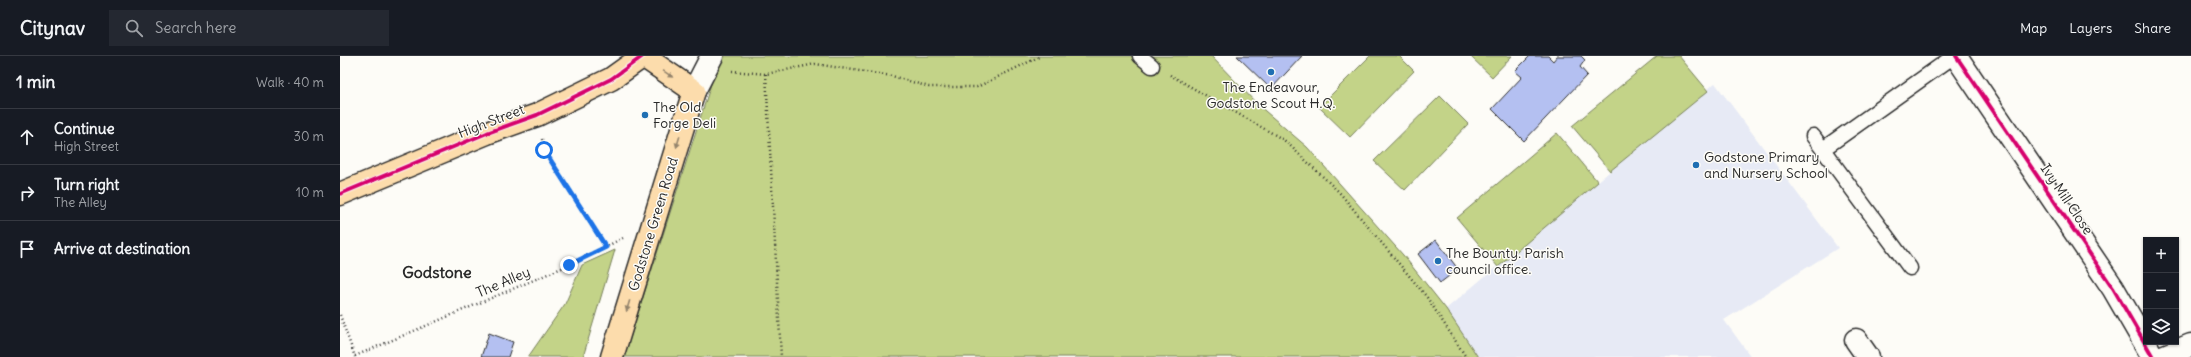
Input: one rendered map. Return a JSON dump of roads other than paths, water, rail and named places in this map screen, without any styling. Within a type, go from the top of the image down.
[{"type":"main road","points":[[643,56],[694,91]]},
{"type":"main road","name":"High Street","points":[[340,194],[487,133],[537,115],[611,79],[643,56]]},
{"type":"main road","name":"Godstone Green Road","points":[[612,357],[694,91]]},
{"type":"street","name":"Godstone Green Road","points":[[694,91],[712,56]]},
{"type":"street","name":"Ivy Mill Close","points":[[1955,56],[2109,281],[2153,357]]},
{"type":"street","points":[[2162,357],[2191,345]]},
{"type":"lane","points":[[1140,56],[1152,66]]},
{"type":"lane","points":[[1823,150],[1955,56]]},
{"type":"lane","points":[[1813,136],[1910,268]]},
{"type":"place","name":"The Endeavour, Godstone Scout H.Q.","points":[[1271,72]]},
{"type":"place","name":"The Old Forge Deli","points":[[645,115]]},
{"type":"place","name":"Godstone Primary and Nursery School","points":[[1696,165]]},
{"type":"place","name":"The Bounty. Parish council office.","points":[[1438,261]]},
{"type":"district","name":"Godstone","points":[[437,272]]}]
